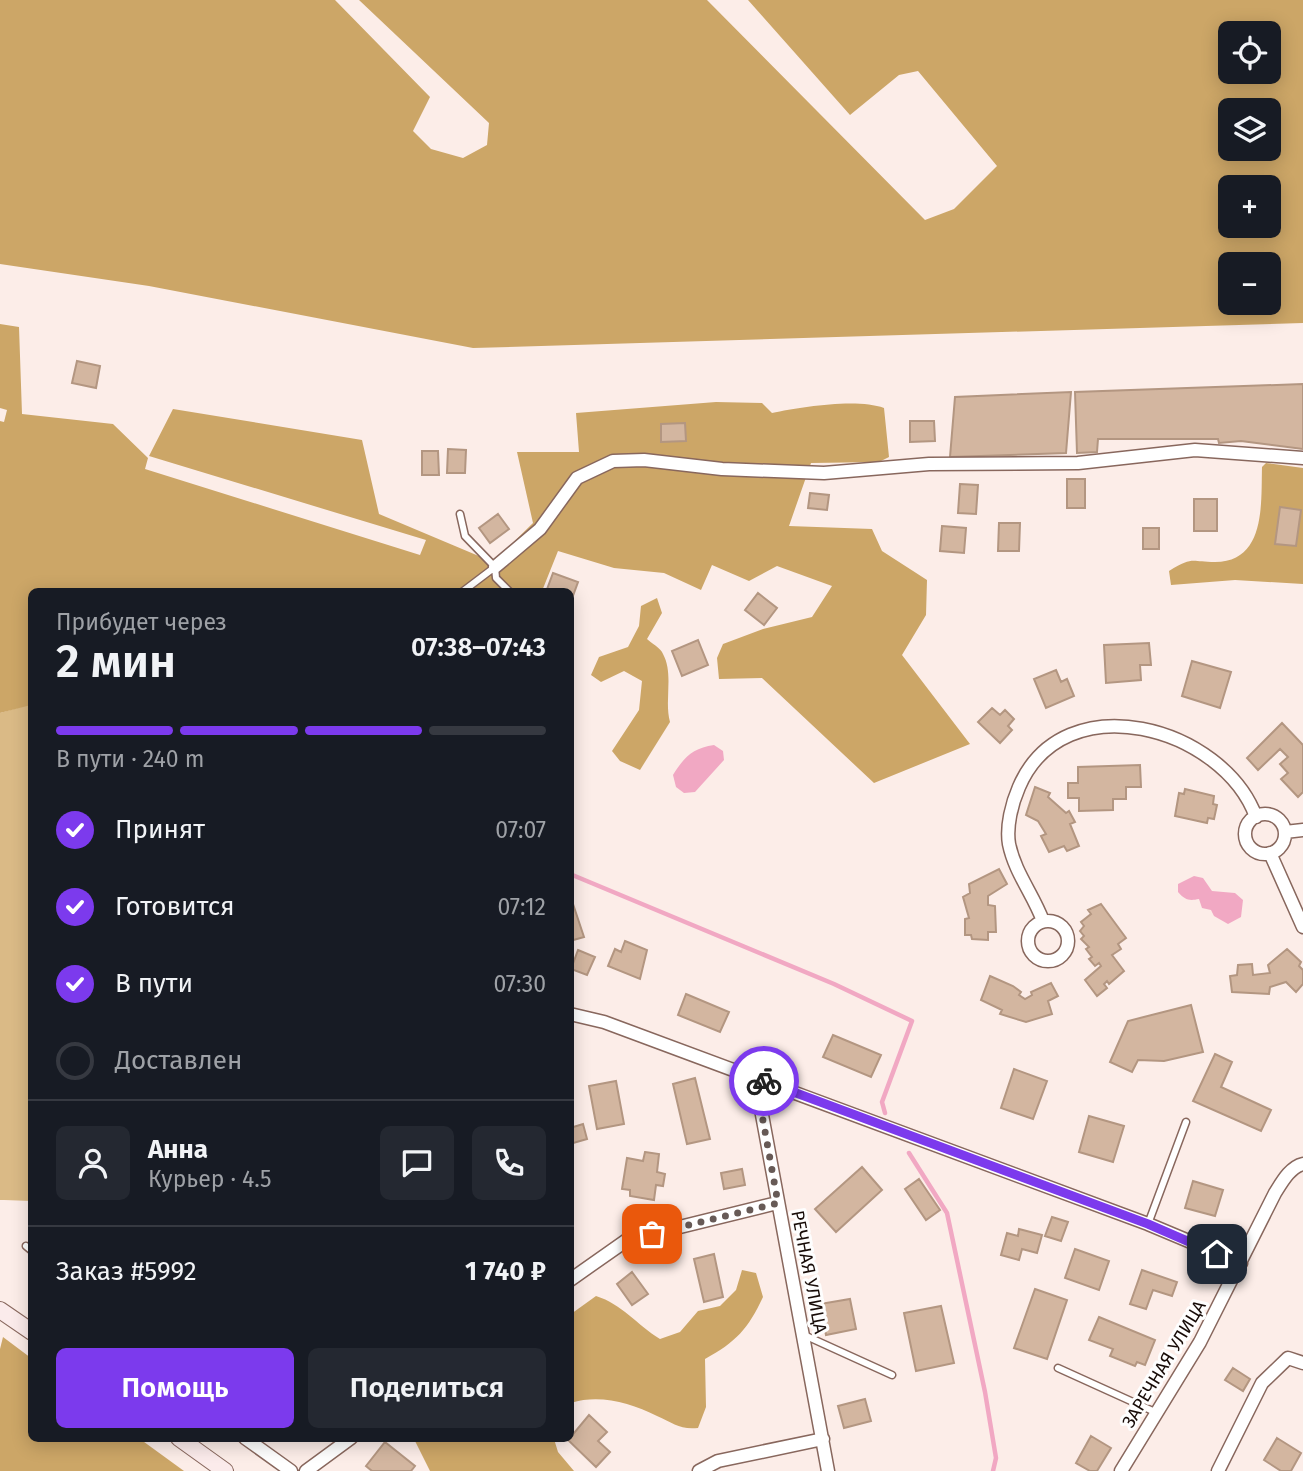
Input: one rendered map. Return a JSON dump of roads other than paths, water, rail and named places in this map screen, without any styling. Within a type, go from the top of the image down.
[{"type":"main road","points":[[0,1310],[28,1329]]},
{"type":"main road","points":[[185,1442],[225,1471]]},
{"type":"street","points":[[495,567],[540,529],[578,478],[613,461],[644,460],[722,469],[824,473],[929,464],[1078,463],[1195,450],[1303,458]]},
{"type":"street","points":[[1043,921],[1021,882],[1009,842],[1010,822],[1023,777],[1036,758],[1058,742],[1105,725],[1130,726],[1174,738],[1195,748],[1230,774],[1251,801],[1256,817]]},
{"type":"street","points":[[1273,816],[1281,822],[1285,832],[1283,842],[1270,853],[1257,852],[1249,846],[1245,836],[1247,826],[1256,817],[1273,816]]},
{"type":"street","points":[[1285,832],[1303,830]]},
{"type":"street","points":[[1270,853],[1303,927]]},
{"type":"street","points":[[574,1015],[604,1022],[762,1080],[1148,1224],[1241,1263]]},
{"type":"street","name":"РЕЧНАЯ УЛИЦА","points":[[762,1080],[760,1104],[828,1471]]},
{"type":"street","name":"ЗАРЕЧНАЯ УЛИЦА","points":[[1121,1471],[1200,1342],[1275,1193],[1300,1164]]},
{"type":"street","points":[[574,1277],[627,1240],[778,1203]]},
{"type":"street","points":[[1218,1471],[1262,1383],[1288,1358],[1303,1363]]},
{"type":"street","points":[[699,1471],[718,1461],[823,1439]]},
{"type":"street","points":[[251,1442],[291,1471]]},
{"type":"street","points":[[306,1471],[346,1442]]},
{"type":"lane","points":[[460,514],[465,536],[479,554],[495,567],[496,578],[506,588]]},
{"type":"lane","points":[[466,588],[495,567]]},
{"type":"lane","points":[[1148,1224],[1186,1122]]},
{"type":"lane","points":[[804,1335],[892,1375]]},
{"type":"lane","points":[[1058,1368],[1155,1412]]},
{"type":"waterway","points":[[574,876],[834,984],[912,1021],[882,1102],[885,1113]]},
{"type":"waterway","points":[[909,1153],[947,1213],[985,1392],[996,1458],[993,1471]]}]
